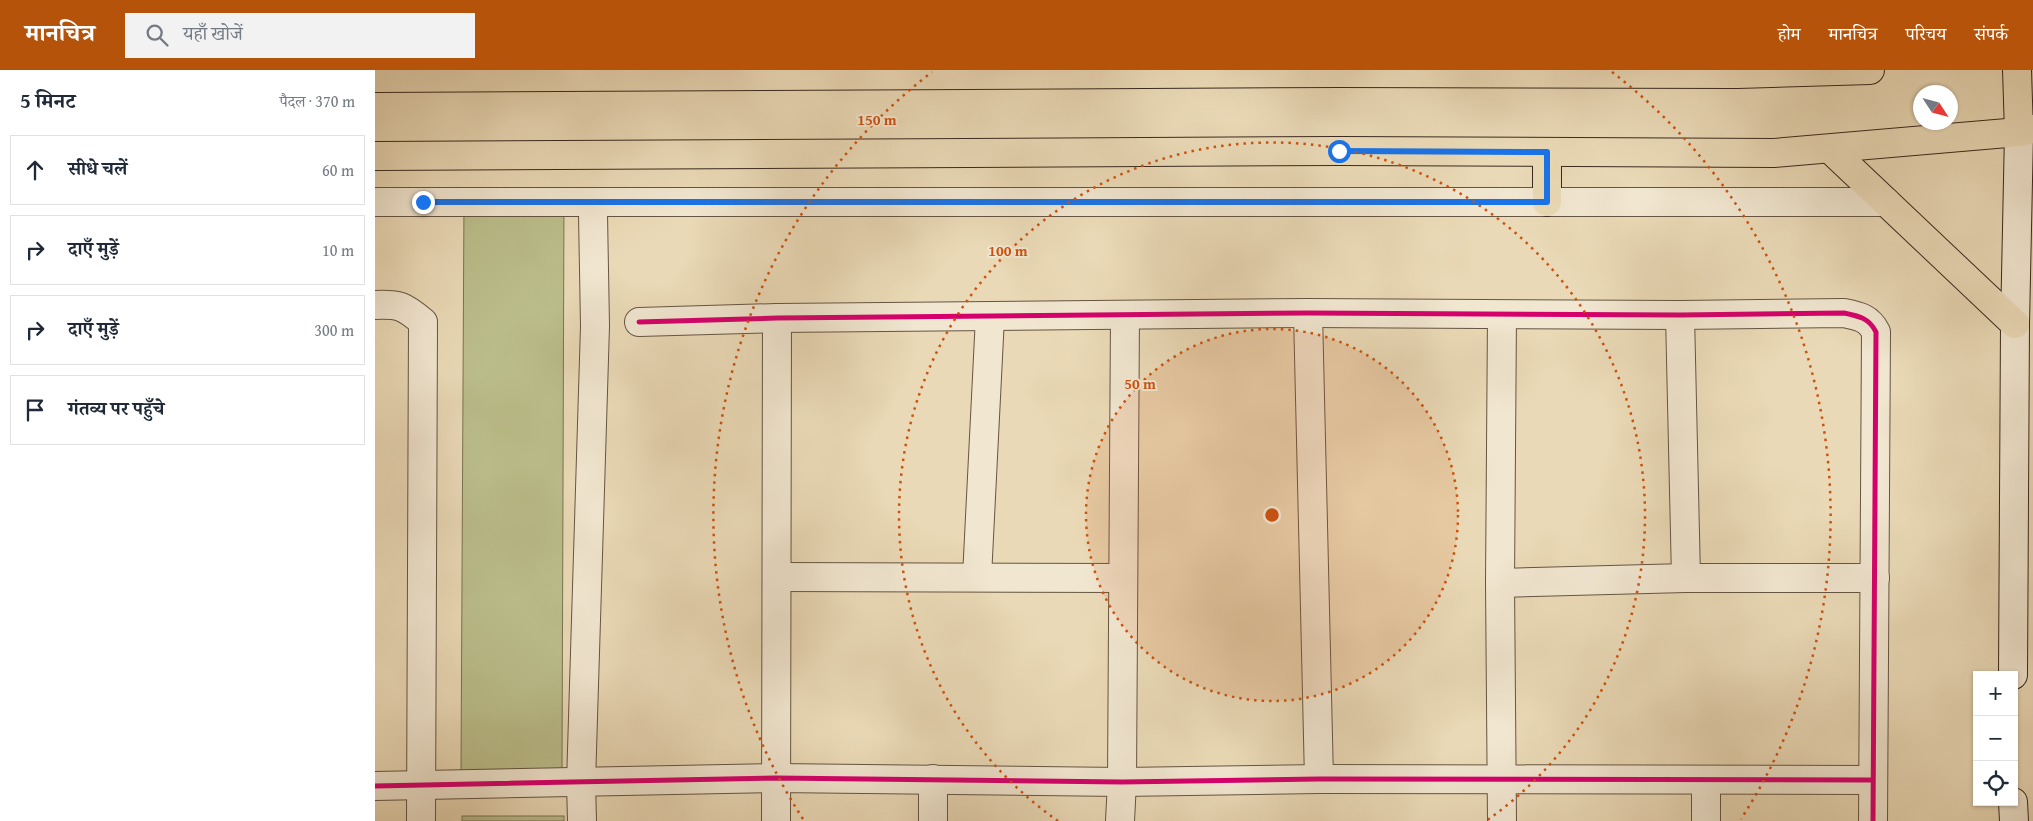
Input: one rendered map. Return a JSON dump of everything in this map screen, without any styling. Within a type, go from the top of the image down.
[{"type":"main road","points":[[375,78],[1870,70]]},
{"type":"main road","points":[[375,156],[1329,151],[1774,153],[1830,150],[2026,130],[2017,70]]},
{"type":"main road","points":[[1830,150],[2015,324]]},
{"type":"main road","points":[[1547,152],[1547,202]]},
{"type":"street","points":[[2013,671],[2015,324],[2026,130]]},
{"type":"street","points":[[375,202],[1886,202]]},
{"type":"street","points":[[582,821],[581,783],[595,326],[593,214],[595,202]]},
{"type":"street","points":[[375,305],[396,304],[411,312],[423,322],[421,821]]},
{"type":"street","points":[[1308,313],[1319,779]]},
{"type":"street","points":[[639,322],[777,318],[991,318],[1308,313],[1502,315],[1845,313],[1862,316],[1873,324],[1876,332],[1877,349],[1873,821]]},
{"type":"street","points":[[1120,821],[1122,782],[1125,315]]},
{"type":"street","points":[[1502,315],[1500,583],[1502,821]]},
{"type":"street","points":[[1680,315],[1686,578]]},
{"type":"street","points":[[776,821],[778,577],[777,318]]},
{"type":"street","points":[[977,578],[991,318]]},
{"type":"street","points":[[778,577],[1123,578]]},
{"type":"street","points":[[1500,583],[1686,578],[1875,578]]},
{"type":"street","points":[[375,786],[776,778],[1122,782],[1319,779],[1873,780]]},
{"type":"street","points":[[933,779],[933,821]]},
{"type":"street","points":[[1706,780],[1706,821]]},
{"type":"street","points":[[2013,806],[2013,821]]},
{"type":"green space","points":[[564,198],[562,773],[461,773],[464,199]]},
{"type":"green space","points":[[462,816],[564,816],[564,821],[462,821]]},
{"type":"cycle path","points":[[639,322],[777,318],[1308,313],[1680,315],[1844,313],[1859,317],[1867,321],[1876,332],[1873,821]]},
{"type":"cycle path","points":[[375,786],[776,778],[1122,782],[1319,779],[1872,780]]},
{"type":"route","points":[[423,202],[1547,202],[1547,152],[1339,151]]}]
